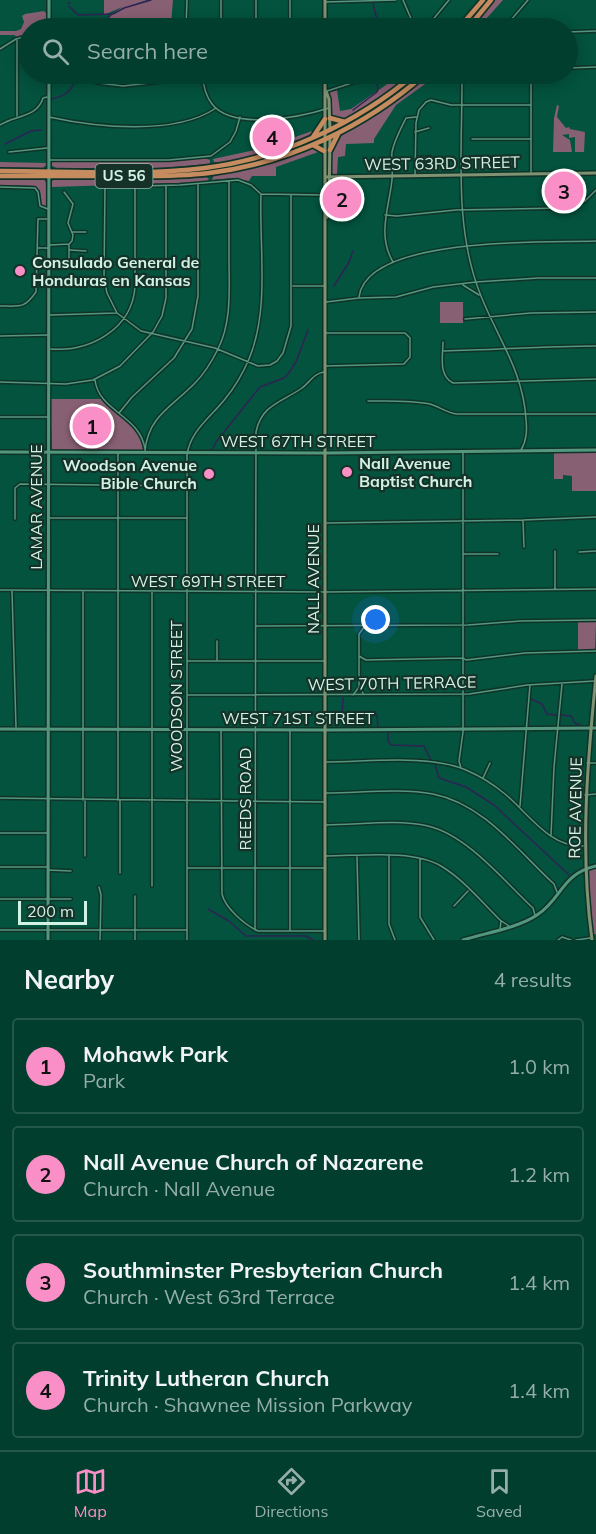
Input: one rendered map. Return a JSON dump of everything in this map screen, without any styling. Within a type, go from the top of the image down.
[{"type":"highway","points":[[468,18],[483,0]]},
{"type":"highway","points":[[476,18],[491,0]]},
{"type":"highway","name":"US 56","points":[[0,176],[160,171],[214,166],[262,156],[345,122],[402,84]]},
{"type":"highway","name":"US 56","points":[[0,171],[166,176],[210,173],[271,160],[327,139],[376,111],[412,84]]},
{"type":"highway","points":[[313,137],[327,118],[345,122]]},
{"type":"highway","points":[[313,145],[327,150],[338,134]]},
{"type":"main road","points":[[325,1],[325,18]]},
{"type":"main road","name":"NALL AVENUE","points":[[326,84],[328,93],[329,202],[326,218]]},
{"type":"main road","name":"WEST 63RD STREET","points":[[327,176],[596,173]]},
{"type":"main road","name":"NALL AVENUE","points":[[326,940],[326,218],[324,195],[327,176]]},
{"type":"main road","name":"ROE AVENUE","points":[[591,939],[584,846],[587,763],[596,676]]},
{"type":"street","points":[[49,0],[49,18]]},
{"type":"street","points":[[186,18],[187,0]]},
{"type":"street","points":[[221,0],[221,18]]},
{"type":"street","points":[[256,0],[256,18]]},
{"type":"street","points":[[290,0],[290,18]]},
{"type":"street","points":[[325,1],[396,0]]},
{"type":"street","points":[[403,0],[411,18]]},
{"type":"street","points":[[434,18],[449,0]]},
{"type":"street","points":[[513,18],[528,0]]},
{"type":"street","points":[[578,32],[596,31]]},
{"type":"street","points":[[0,49],[17,39]]},
{"type":"street","points":[[17,39],[17,116]]},
{"type":"street","points":[[578,68],[596,68]]},
{"type":"street","name":"LAMAR AVENUE","points":[[48,940],[49,84]]},
{"type":"street","points":[[104,84],[114,86],[130,84]]},
{"type":"street","points":[[204,84],[205,92],[216,108],[226,114],[240,117],[262,120],[284,119],[327,109]]},
{"type":"street","points":[[326,91],[347,84]]},
{"type":"street","points":[[462,84],[463,210],[467,247],[481,297],[507,348],[519,380],[525,414],[526,442],[531,451]]},
{"type":"street","points":[[531,84],[531,174]]},
{"type":"street","points":[[0,126],[17,116],[34,112],[39,108],[43,98],[48,98]]},
{"type":"street","points":[[415,175],[415,132],[417,117],[422,105],[431,100],[462,105],[531,105]]},
{"type":"street","points":[[49,117],[107,125],[160,125],[188,121],[216,108]]},
{"type":"street","points":[[49,160],[169,160],[211,156],[230,142],[240,117]]},
{"type":"street","points":[[393,262],[386,242],[385,215],[392,176],[392,150],[406,118],[417,117]]},
{"type":"street","points":[[415,132],[429,128]]},
{"type":"street","points":[[472,139],[531,139]]},
{"type":"street","points":[[9,152],[48,148]]},
{"type":"street","points":[[211,156],[214,166]]},
{"type":"street","points":[[416,159],[430,157]]},
{"type":"street","points":[[210,173],[211,183]]},
{"type":"street","points":[[145,453],[147,436],[160,414],[203,374],[218,349],[224,332],[229,309],[229,180]]},
{"type":"street","points":[[291,195],[291,326],[280,357],[272,364],[264,366],[218,349],[151,334],[135,327],[117,313],[107,293],[105,282],[105,187],[166,186],[229,180],[247,182],[261,194],[324,195]]},
{"type":"street","points":[[119,412],[174,358],[186,341],[194,322],[198,305],[198,184]]},
{"type":"street","points":[[49,348],[67,349],[88,345],[110,333],[131,308],[135,287],[135,186]]},
{"type":"street","points":[[0,382],[75,384],[95,379],[120,366],[151,334],[162,316],[166,298],[166,186]]},
{"type":"street","points":[[0,187],[35,188],[39,194],[40,206],[48,209]]},
{"type":"street","points":[[385,215],[397,216],[436,211],[562,208],[592,197],[596,190]]},
{"type":"street","points":[[64,192],[73,204],[68,223],[72,232],[72,241],[69,244],[69,264]]},
{"type":"street","points":[[188,453],[196,433],[227,397],[248,362],[256,337],[261,307],[261,194]]},
{"type":"street","points":[[0,306],[21,306],[31,301],[36,292],[38,219],[48,219]]},
{"type":"street","points":[[72,232],[86,232]]},
{"type":"street","points":[[359,298],[360,288],[367,277],[393,262],[420,253],[467,247],[596,241]]},
{"type":"street","points":[[38,248],[69,244]]},
{"type":"street","points":[[69,250],[86,251]]},
{"type":"street","points":[[325,302],[396,297],[433,287],[476,282],[538,278],[596,278]]},
{"type":"street","points":[[49,282],[105,282]]},
{"type":"street","points":[[459,284],[467,286],[481,297]]},
{"type":"street","points":[[292,286],[325,286]]},
{"type":"street","points":[[465,319],[537,313],[596,312]]},
{"type":"street","points":[[48,315],[111,315],[117,313]]},
{"type":"street","points":[[325,333],[403,332],[410,338],[409,361],[404,364],[325,366]]},
{"type":"street","points":[[0,336],[49,335]]},
{"type":"street","points":[[443,342],[443,372],[451,382],[596,379]]},
{"type":"street","points":[[443,351],[596,346]]},
{"type":"street","name":"REEDS ROAD","points":[[255,930],[255,453],[257,427],[266,410],[275,402],[304,386],[317,373],[325,372]]},
{"type":"street","points":[[95,379],[101,396],[137,428],[142,436],[145,453]]},
{"type":"street","points":[[368,401],[411,402],[431,405],[457,414],[596,414]]},
{"type":"street","points":[[0,417],[49,417]]},
{"type":"street","points":[[142,436],[147,436]]},
{"type":"street","points":[[520,451],[526,442]]},
{"type":"street","name":"WEST 67TH STREET","points":[[0,452],[325,453],[596,450]]},
{"type":"street","points":[[461,768],[459,761],[463,729],[463,451]]},
{"type":"street","points":[[118,453],[117,730],[120,873]]},
{"type":"street","name":"WOODSON STREET","points":[[186,940],[186,486],[188,453]]},
{"type":"street","points":[[15,519],[16,486],[186,486]]},
{"type":"street","points":[[325,523],[596,517]]},
{"type":"street","points":[[48,518],[187,518]]},
{"type":"street","points":[[523,520],[524,547]]},
{"type":"street","points":[[555,551],[555,589]]},
{"type":"street","points":[[579,552],[596,551]]},
{"type":"street","points":[[463,554],[498,554]]},
{"type":"street","name":"WEST 69TH STREET","points":[[0,590],[325,592],[596,589]]},
{"type":"street","points":[[12,590],[16,729]]},
{"type":"street","points":[[83,591],[86,856]]},
{"type":"street","points":[[152,591],[152,886]]},
{"type":"street","points":[[256,626],[463,625],[520,621],[596,620]]},
{"type":"street","points":[[352,626],[357,628],[359,634],[359,686],[365,695]]},
{"type":"street","points":[[359,634],[366,626]]},
{"type":"street","points":[[217,641],[217,661]]},
{"type":"street","points":[[359,656],[366,660],[479,659],[533,652],[596,651]]},
{"type":"street","points":[[359,665],[366,660]]},
{"type":"street","points":[[186,661],[325,661]]},
{"type":"street","name":"WEST 70TH TERRACE","points":[[186,695],[476,694],[531,684],[596,681]]},
{"type":"street","points":[[551,836],[562,683]]},
{"type":"street","points":[[520,807],[525,728],[531,684]]},
{"type":"street","points":[[353,695],[359,686]]},
{"type":"street","name":"WEST 71ST STREET","points":[[0,729],[596,728]]},
{"type":"street","points":[[221,730],[224,901],[255,930],[326,931]]},
{"type":"street","points":[[290,730],[290,931]]},
{"type":"street","points":[[325,762],[423,761],[461,768],[496,786],[551,836],[567,845],[584,846]]},
{"type":"street","points":[[454,766],[459,761]]},
{"type":"street","points":[[483,778],[490,763]]},
{"type":"street","points":[[587,763],[596,763]]},
{"type":"street","points":[[325,793],[420,793],[458,802],[475,811],[490,823],[554,885],[557,893]]},
{"type":"street","points":[[585,795],[596,794]]},
{"type":"street","points":[[0,798],[326,802]]},
{"type":"street","points":[[325,825],[416,824],[441,830],[465,844],[532,908],[535,917]]},
{"type":"street","points":[[0,833],[48,833]]},
{"type":"street","points":[[325,856],[389,856],[425,859],[448,870],[500,920],[510,926]]},
{"type":"street","points":[[357,856],[359,940]]},
{"type":"street","points":[[389,856],[388,919],[395,940]]},
{"type":"street","points":[[419,857],[420,917],[434,940]]},
{"type":"street","points":[[420,864],[425,859]]},
{"type":"street","points":[[462,940],[535,917],[544,910],[562,886],[573,876],[596,866]]},
{"type":"street","points":[[0,867],[71,871]]},
{"type":"street","points":[[187,868],[325,868]]},
{"type":"street","points":[[554,885],[562,886]]},
{"type":"street","points":[[99,887],[101,895],[100,940]]},
{"type":"street","points":[[454,906],[469,890]]},
{"type":"street","points":[[135,896],[135,940]]},
{"type":"street","points":[[0,899],[71,899]]},
{"type":"street","points":[[532,908],[544,910]]},
{"type":"street","points":[[500,920],[500,929]]},
{"type":"street","points":[[0,930],[186,930]]},
{"type":"street","points":[[558,940],[562,937],[571,940]]},
{"type":"street","points":[[576,940],[591,939]]},
{"type":"shaded area","points":[[104,0],[147,0],[129,6],[150,0],[173,0],[172,18],[109,18],[122,7],[104,15]]},
{"type":"shaded area","points":[[494,0],[503,0],[487,18],[479,18]]},
{"type":"shaded area","points":[[44,11],[46,18],[23,18],[25,14]]},
{"type":"shaded area","points":[[18,30],[18,37],[0,35],[0,31]]},
{"type":"shaded area","points":[[387,84],[398,84],[345,119],[331,116],[329,95],[331,91],[337,90],[340,111],[351,109]]},
{"type":"shaded area","points":[[416,84],[425,84],[396,105],[374,139],[374,143],[346,144],[345,156],[338,157],[337,174],[333,174],[331,172],[332,151],[339,137],[373,117]]},
{"type":"shaded area","points":[[557,105],[559,106],[557,117],[566,128],[585,132],[584,152],[575,152],[575,137],[569,138],[569,134],[562,135],[570,140],[572,152],[553,152],[554,118]]},
{"type":"shaded area","points":[[316,130],[297,141],[250,157],[222,162],[214,162],[213,159],[264,148]]},
{"type":"shaded area","points":[[314,148],[321,151],[276,167],[276,176],[252,176],[249,181],[233,178],[212,180],[214,174],[258,166]]},
{"type":"shaded area","points":[[204,158],[210,160],[210,164],[161,168],[56,168],[51,165],[53,161],[168,161]]},
{"type":"shaded area","points":[[0,162],[46,163],[46,165],[43,168],[0,169]]},
{"type":"shaded area","points":[[205,176],[209,179],[206,182],[52,187],[52,181],[56,179]]},
{"type":"shaded area","points":[[0,178],[44,179],[46,206],[41,205],[40,191],[35,186],[0,185]]},
{"type":"shaded area","points":[[440,302],[463,302],[463,323],[440,323]]},
{"type":"shaded area","points":[[50,399],[101,399],[134,427],[142,441],[143,450],[52,450]]},
{"type":"shaded area","points":[[554,451],[596,451],[596,491],[572,491],[572,476],[563,475],[563,479],[554,479]]},
{"type":"shaded area","points":[[578,622],[596,622],[595,650],[578,651]]},
{"type":"shaded area","points":[[596,868],[596,934],[593,935],[588,871]]},
{"type":"waterway","points":[[69,6],[78,15],[113,14],[124,8],[151,0]]},
{"type":"waterway","points":[[373,4],[376,18]]},
{"type":"waterway","points":[[108,18],[112,14]]},
{"type":"waterway","points":[[52,99],[67,92],[73,84]]},
{"type":"waterway","points":[[353,110],[377,92],[377,84]]},
{"type":"waterway","points":[[5,144],[31,131],[41,130]]},
{"type":"waterway","points":[[334,286],[353,251]]},
{"type":"waterway","points":[[212,450],[260,387],[284,378],[288,374],[296,362],[308,330]]},
{"type":"waterway","points":[[343,698],[342,713],[375,713],[378,727]]},
{"type":"waterway","points":[[531,699],[542,704],[547,714],[557,715]]},
{"type":"waterway","points":[[561,715],[571,716],[575,723],[580,725]]},
{"type":"waterway","points":[[388,732],[388,741],[391,745],[424,746],[431,760]]},
{"type":"waterway","points":[[435,764],[439,778],[466,787],[494,805],[569,875]]},
{"type":"waterway","points":[[208,909],[229,921],[246,936],[306,936],[313,940]]},
{"type":"place","name":"Trinity Lutheran Church","points":[[272,137]]},
{"type":"place","name":"Southminster Presbyterian Church","points":[[564,191]]},
{"type":"place","name":"Nall Avenue Church of Nazarene","points":[[342,199]]},
{"type":"place","name":"Consulado General de Honduras en Kansas","points":[[20,271]]},
{"type":"place","name":"Mohawk Park","points":[[92,426]]},
{"type":"place","name":"Nall Avenue Baptist Church","points":[[347,472]]},
{"type":"place","name":"Woodson Avenue Bible Church","points":[[209,474]]}]
